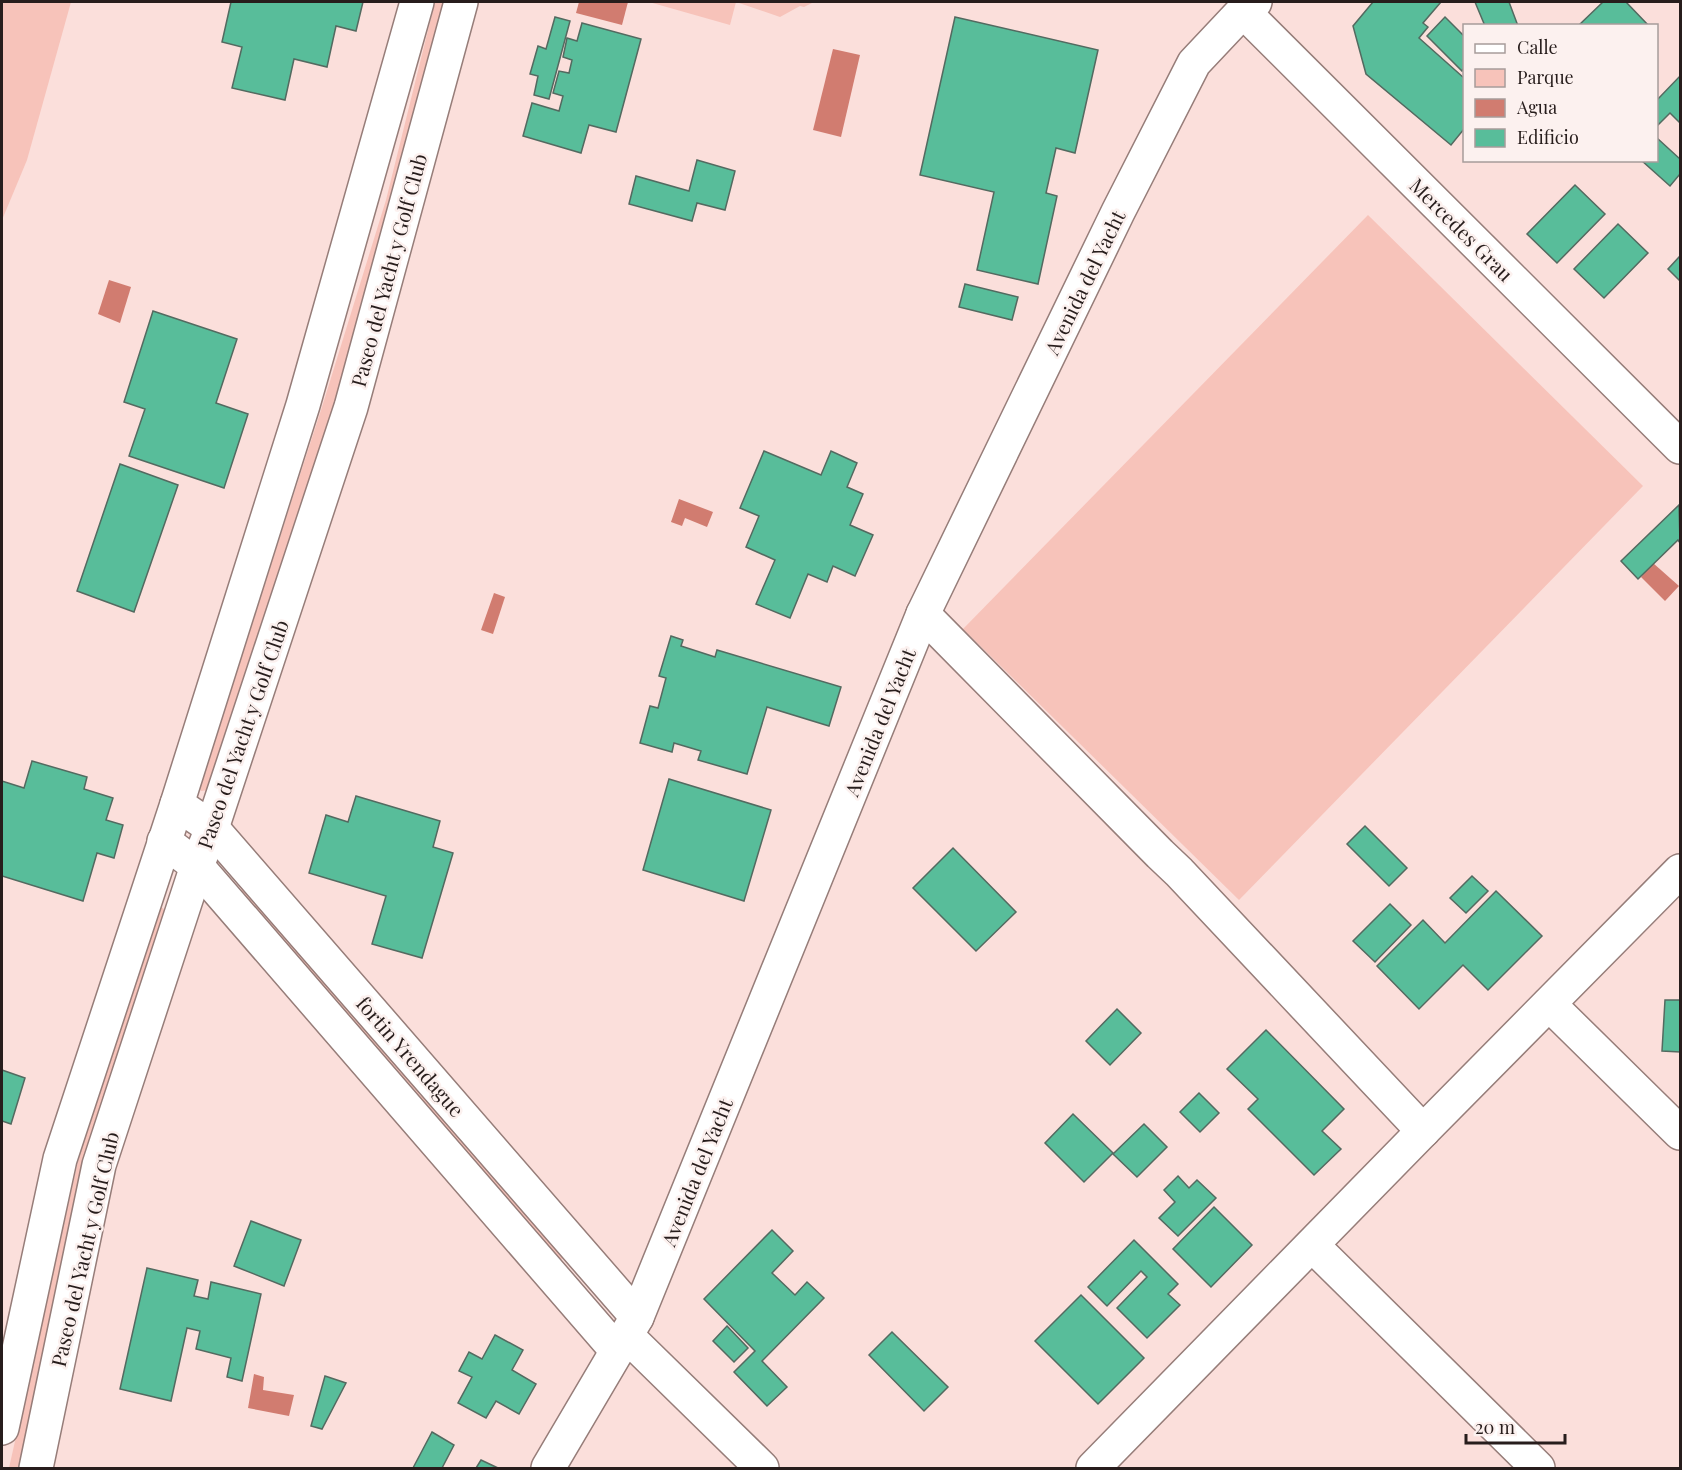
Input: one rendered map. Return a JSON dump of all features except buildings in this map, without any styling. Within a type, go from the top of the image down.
[{"type":"street","name":"Paseo del Yacht y Golf Club","points":[[2,1428],[60,1159],[177,804],[303,405],[417,2]]},
{"type":"street","name":"Paseo del Yacht y Golf Club","points":[[36,1468],[99,1165],[351,407],[461,2]]},
{"type":"street","name":"Mercedes Grau","points":[[1249,6],[1680,447]]},
{"type":"street","name":"Avenida del Yacht","points":[[548,1468],[627,1334],[923,614],[1118,212],[1194,63],[1249,6]]},
{"type":"street","points":[[923,614],[1179,872],[1423,1131]]},
{"type":"street","name":"fortin Yrendague","points":[[177,804],[212,828],[627,1334]]},
{"type":"street","name":"fortin Yrendague","points":[[164,841],[197,866],[627,1334],[762,1468]]},
{"type":"street","points":[[1093,1468],[1680,871]]},
{"type":"street","points":[[1549,1004],[1680,1133]]},
{"type":"street","points":[[1312,1245],[1538,1468]]},
{"type":"green space","points":[[2,2],[71,2],[27,160],[2,220]]},
{"type":"green space","points":[[435,2],[446,2],[396,203],[333,409],[208,790],[201,791],[199,787],[322,407],[386,200]]},
{"type":"green space","points":[[649,2],[736,2],[730,25]]},
{"type":"green space","points":[[740,2],[814,2],[804,7],[800,6],[780,17]]},
{"type":"green space","points":[[1368,215],[1643,486],[1239,900],[963,629]]},
{"type":"green space","points":[[244,887],[564,1257],[560,1260],[241,894]]},
{"type":"green space","points":[[159,907],[165,912],[83,1179],[18,1468],[9,1468],[87,1121]]},
{"type":"water","points":[[579,2],[628,2],[622,25],[576,13]]},
{"type":"water","points":[[833,49],[860,55],[841,137],[813,130]]},
{"type":"water","points":[[109,280],[131,287],[120,323],[98,314]]},
{"type":"water","points":[[679,499],[713,512],[707,527],[685,518],[682,526],[671,522]]},
{"type":"water","points":[[1653,563],[1679,586],[1665,601],[1641,577]]},
{"type":"water","points":[[494,593],[505,597],[493,634],[481,630]]},
{"type":"water","points":[[254,1374],[264,1377],[263,1390],[294,1395],[289,1416],[248,1408]]}]
